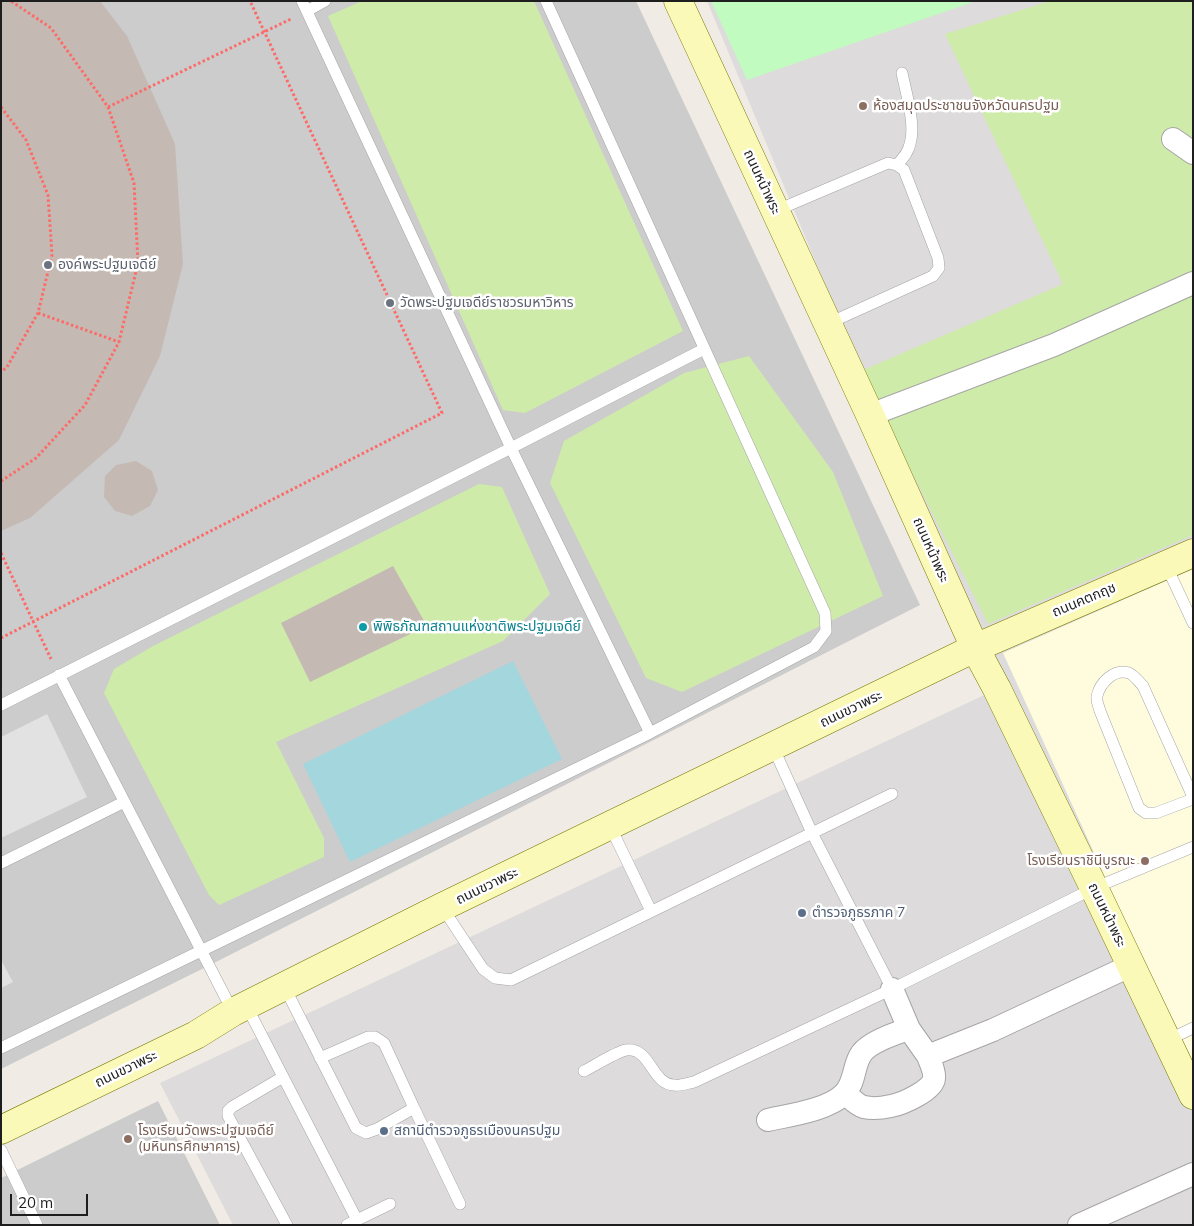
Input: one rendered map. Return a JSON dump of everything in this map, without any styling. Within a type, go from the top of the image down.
[{"type":"main road","name":"ถนนหน้าพระ","points":[[678,1],[870,415],[975,648],[997,689],[1132,965],[1166,1041],[1193,1095]]},
{"type":"main road","name":"ถนนคตกฤช","points":[[975,648],[1193,553]]},
{"type":"main road","name":"ถนนขวาพระ","points":[[1,1130],[196,1035],[284,986],[442,907],[975,648]]},
{"type":"street","points":[[1172,139],[1193,153]]},
{"type":"street","points":[[870,415],[1054,345],[1193,283]]},
{"type":"street","points":[[928,1056],[993,1030],[1132,965]]},
{"type":"street","points":[[846,1093],[854,1102],[876,1108],[892,1106],[925,1092],[933,1084],[934,1077],[928,1056],[910,1028],[892,989]]},
{"type":"street","points":[[768,1120],[835,1102],[846,1093],[856,1073],[860,1056],[867,1047],[910,1028]]},
{"type":"street","points":[[1079,1225],[1193,1174]]},
{"type":"lane","points":[[326,1],[304,6],[511,448],[650,733]]},
{"type":"lane","points":[[1,1048],[650,733],[814,647],[826,631],[825,613],[546,1]]},
{"type":"lane","points":[[897,165],[906,155],[912,131],[902,73]]},
{"type":"lane","points":[[775,211],[888,163],[897,165],[904,170],[938,258],[939,268],[933,276],[827,324]]},
{"type":"lane","points":[[1,705],[704,349]]},
{"type":"lane","points":[[1166,565],[1193,623]]},
{"type":"lane","points":[[1122,672],[1130,673],[1143,686],[1190,783],[1193,798],[1156,812],[1146,813],[1139,808],[1100,711],[1097,698],[1102,685],[1109,676],[1122,672]]},
{"type":"lane","points":[[59,675],[200,951],[283,1076],[352,1222],[390,1204]]},
{"type":"lane","points":[[773,747],[812,832],[892,989]]},
{"type":"lane","points":[[442,907],[483,969],[495,978],[511,980],[892,794]]},
{"type":"lane","points":[[1,863],[124,802]]},
{"type":"lane","points":[[610,826],[651,911]]},
{"type":"lane","points":[[584,1071],[625,1050],[634,1050],[644,1056],[659,1079],[673,1085],[694,1082],[892,989],[1094,888],[1193,847]]},
{"type":"lane","points":[[284,986],[356,1128],[366,1133],[377,1129],[414,1108]]},
{"type":"lane","points":[[1166,1041],[1193,1028]]},
{"type":"lane","points":[[320,1058],[368,1037],[375,1037],[384,1043],[460,1204]]},
{"type":"lane","points":[[283,1076],[232,1108],[228,1111],[228,1116],[287,1225]]},
{"type":"lane","points":[[1,1150],[37,1225]]},
{"type":"path","points":[[1,481],[36,458],[85,405],[120,342],[138,263],[134,183],[108,106],[51,28],[11,1]]},
{"type":"path","points":[[1,638],[442,413],[250,1]]},
{"type":"path","points":[[108,106],[265,32],[304,6]]},
{"type":"path","points":[[1,107],[26,140],[48,195],[52,255],[38,313],[6,367],[1,372]]},
{"type":"path","points":[[38,313],[120,342]]},
{"type":"path","points":[[1,553],[59,675]]},
{"type":"shaded area","name":"วัดพระปฐมเจดีย์ราชวรมหาวิหาร","points":[[1,1],[636,1],[920,605],[1,1069]]},
{"type":"shaded area","points":[[707,1],[1193,1],[1193,1225],[233,1225],[160,1083],[997,689],[861,371]]},
{"type":"shaded area","name":"โรงเรียนราชินีบูรณะ","points":[[1193,569],[1193,1070],[1003,653]]},
{"type":"shaded area","points":[[47,714],[87,797],[1,838],[1,737]]},
{"type":"shaded area","points":[[1,960],[13,982],[1,988]]},
{"type":"shaded area","name":"โรงเรียนวัดพระปฐมเจดีย์ (มหินทรศึกษาคาร)","points":[[158,1101],[220,1225],[1,1225],[1,1178]]},
{"type":"green space","points":[[362,1],[534,1],[683,331],[525,413],[503,410],[328,16]]},
{"type":"green space","points":[[711,1],[976,1],[747,80]]},
{"type":"green space","points":[[1050,1],[1193,1],[1193,535],[988,624],[861,371],[1063,284],[945,34]]},
{"type":"green space","points":[[749,356],[833,472],[883,596],[682,692],[646,678],[550,483],[564,441],[684,373]]},
{"type":"green space","points":[[479,484],[502,487],[550,594],[503,641],[276,742],[324,838],[324,857],[219,905],[209,895],[104,693],[114,669],[153,646]]},
{"type":"water","points":[[513,661],[562,759],[350,862],[303,764]]},
{"type":"building","points":[[1,1],[100,1],[127,36],[175,144],[183,264],[160,356],[119,440],[30,518],[1,531]]},
{"type":"building","points":[[136,461],[152,471],[158,490],[150,506],[132,516],[115,511],[104,497],[105,476],[116,465]]},
{"type":"building","points":[[393,566],[427,626],[310,682],[281,623]]},
{"type":"place","name":"ห้องสมุดประชาชนจังหวัดนครปฐม","points":[[863,106]]},
{"type":"place","name":"องค์พระปฐมเจดีย์","points":[[48,265]]},
{"type":"place","name":"วัดพระปฐมเจดีย์ราชวรมหาวิหาร","points":[[390,303]]},
{"type":"place","name":"พิพิธภัณฑสถานแห่งชาติพระปฐมเจดีย์","points":[[363,627]]},
{"type":"place","name":"โรงเรียนราชินีบูรณะ","points":[[1145,861]]},
{"type":"place","name":"ตำรวจภูธรภาค 7","points":[[802,913]]},
{"type":"place","name":"สถานีตำรวจภูธรเมืองนครปฐม","points":[[384,1131]]},
{"type":"place","name":"โรงเรียนวัดพระปฐมเจดีย์ (มหินทรศึกษาคาร)","points":[[128,1139]]}]
